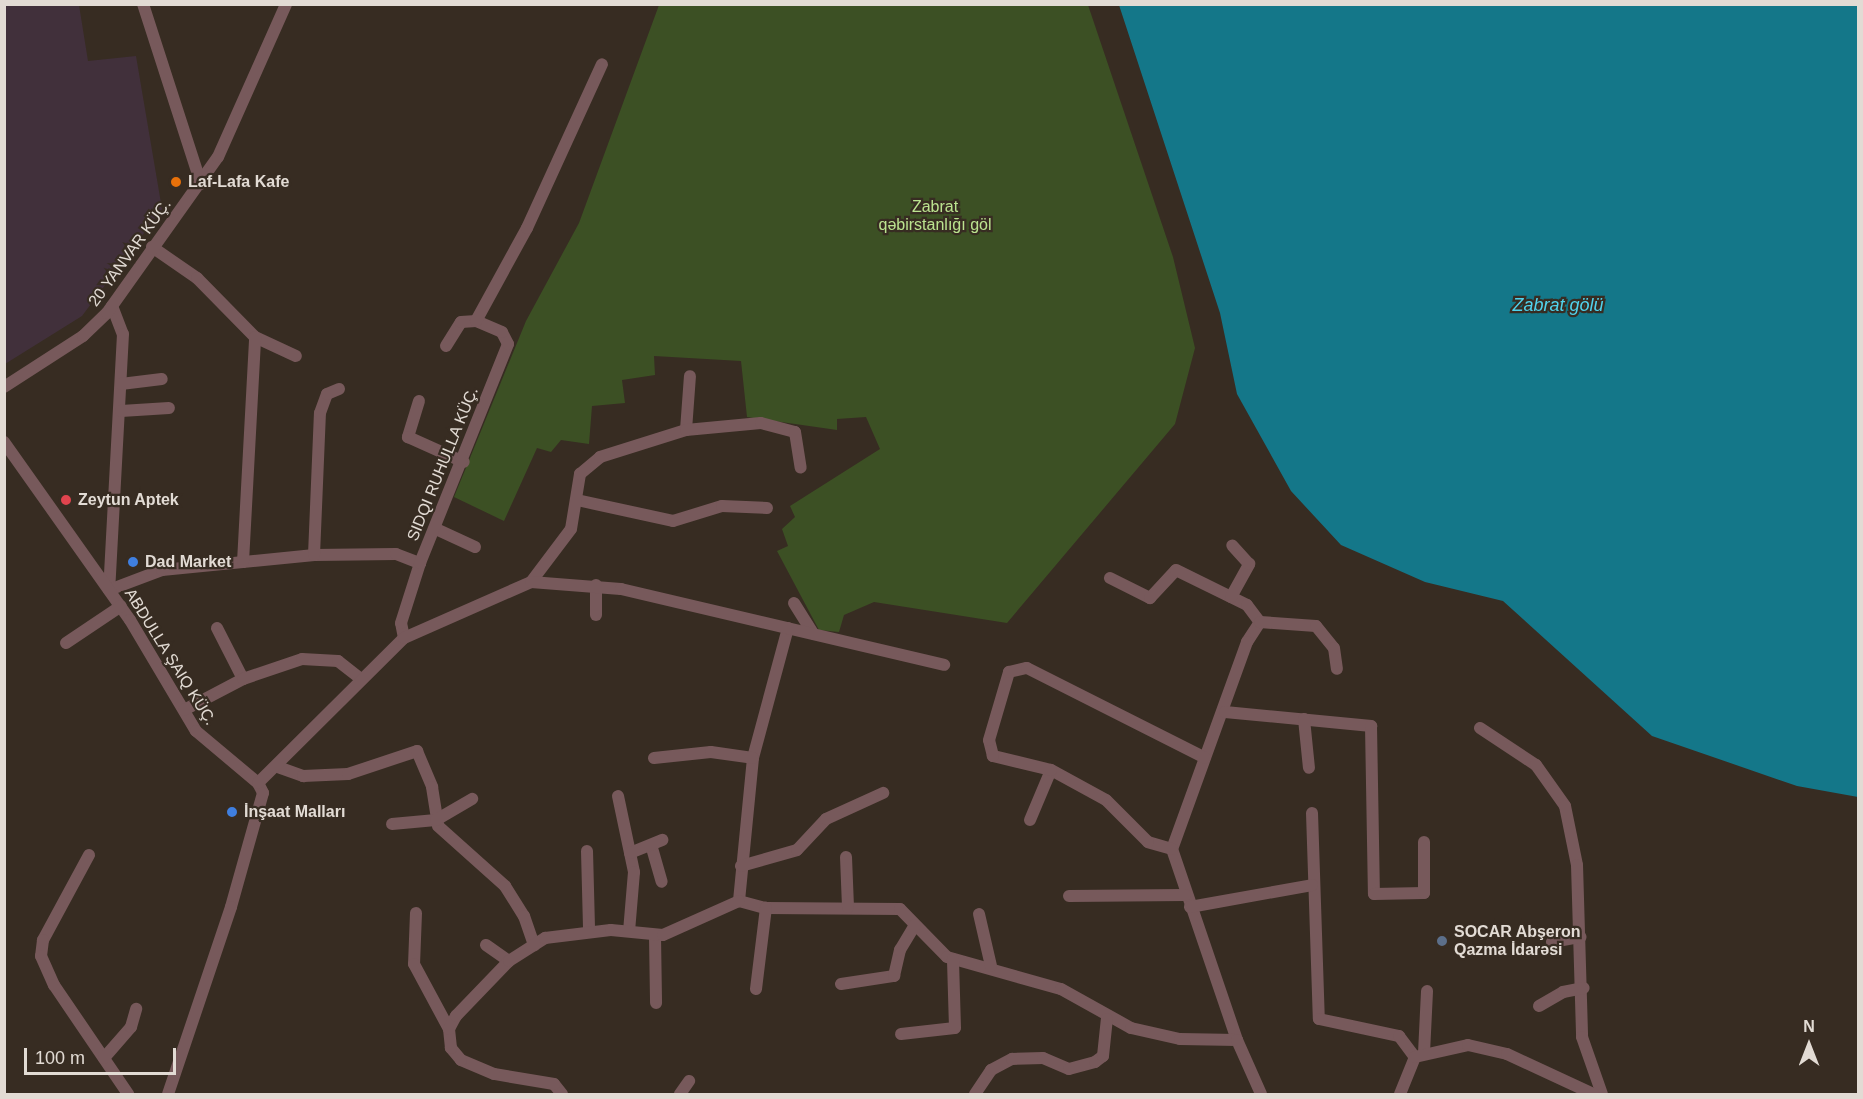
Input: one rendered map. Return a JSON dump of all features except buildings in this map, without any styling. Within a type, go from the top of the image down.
[{"type":"street","points":[[143,4],[201,184]]},
{"type":"street","name":"20 YANVAR KÜÇ.","points":[[4,387],[83,336],[112,306],[152,247],[201,184],[240,115],[286,4]]},
{"type":"street","points":[[446,346],[461,322],[476,321],[527,228],[602,64]]},
{"type":"street","points":[[152,247],[197,278],[255,337],[296,356]]},
{"type":"street","points":[[112,306],[122,320],[121,411],[109,590],[162,570],[243,561],[315,555],[396,554],[420,562]]},
{"type":"street","name":"SIDQI RUHULLA KÜÇ.","points":[[404,639],[401,623],[420,562],[464,462],[508,344],[502,332],[476,321]]},
{"type":"street","points":[[243,561],[255,337]]},
{"type":"street","points":[[686,430],[690,376]]},
{"type":"street","points":[[121,384],[162,379]]},
{"type":"street","points":[[315,555],[320,412],[327,394],[339,389]]},
{"type":"street","points":[[419,401],[408,437],[464,462]]},
{"type":"street","points":[[121,411],[169,408]]},
{"type":"street","points":[[531,582],[571,529],[586,466],[686,430],[742,423],[788,427],[798,440],[801,468]]},
{"type":"street","name":"ABDULLA ŞAIQ KÜÇ.","points":[[4,442],[121,606],[209,747],[258,783]]},
{"type":"street","points":[[577,500],[673,521],[723,506],[767,508]]},
{"type":"street","points":[[436,529],[475,547]]},
{"type":"street","points":[[1231,597],[1249,564],[1232,544]]},
{"type":"street","points":[[1110,578],[1150,598],[1176,570],[1247,605],[1260,622]]},
{"type":"street","points":[[168,1095],[262,806],[258,783],[278,767],[361,679],[404,639],[531,582],[596,585],[944,665]]},
{"type":"street","points":[[596,585],[596,615]]},
{"type":"street","points":[[794,603],[813,634]]},
{"type":"street","points":[[66,643],[121,606]]},
{"type":"street","points":[[1260,622],[1311,622],[1334,648],[1337,669]]},
{"type":"street","points":[[1260,622],[1247,642],[1225,712],[1205,758],[1172,849],[1185,895],[1237,1040],[1261,1095]]},
{"type":"street","points":[[217,628],[243,679]]},
{"type":"street","points":[[739,901],[753,758],[788,628]]},
{"type":"street","points":[[184,710],[243,679],[302,659],[326,658],[361,679]]},
{"type":"street","points":[[1172,849],[1148,842],[1106,800],[1051,770],[993,756],[989,741],[1009,672],[1015,668],[1027,668],[1205,758]]},
{"type":"street","points":[[1225,712],[1371,726],[1374,894],[1424,893],[1424,842]]},
{"type":"street","points":[[1304,719],[1310,768]]},
{"type":"street","points":[[1480,728],[1530,760],[1558,791],[1574,841],[1584,988],[1584,1050],[1602,1095]]},
{"type":"street","points":[[278,767],[303,776],[348,774],[417,751],[432,787],[436,820],[441,832],[505,886],[524,916],[534,945]]},
{"type":"street","points":[[654,758],[711,752],[753,758]]},
{"type":"street","points":[[1030,820],[1051,770]]},
{"type":"street","points":[[741,866],[797,850],[826,819],[883,793]]},
{"type":"street","points":[[618,796],[636,892],[630,931]]},
{"type":"street","points":[[392,824],[436,820],[472,799]]},
{"type":"street","points":[[1312,813],[1312,885],[1318,1019],[1399,1036],[1420,1055]]},
{"type":"street","points":[[630,853],[652,848],[663,840]]},
{"type":"street","points":[[652,848],[662,882]]},
{"type":"street","points":[[587,851],[589,930]]},
{"type":"street","points":[[89,855],[43,940],[41,956],[54,985],[128,1095]]},
{"type":"street","points":[[846,856],[848,907]]},
{"type":"street","points":[[1190,907],[1312,885]]},
{"type":"street","points":[[1069,896],[1185,895]]},
{"type":"street","points":[[449,1029],[509,961],[534,945],[561,933],[589,930],[630,931],[655,936],[739,901],[766,908],[900,909],[939,952],[953,959],[991,966],[1061,989],[1107,1019],[1155,1035],[1237,1040]]},
{"type":"street","points":[[756,989],[766,908]]},
{"type":"street","points":[[416,914],[414,964],[449,1029],[451,1048],[468,1065],[550,1083],[562,1095]]},
{"type":"street","points":[[979,914],[991,966]]},
{"type":"street","points":[[841,984],[894,976],[900,950],[915,925]]},
{"type":"street","points":[[655,936],[656,1003]]},
{"type":"street","points":[[1552,942],[1581,937]]},
{"type":"street","points":[[486,945],[509,961]]},
{"type":"street","points":[[901,1034],[955,1028],[953,959]]},
{"type":"street","points":[[1539,1006],[1563,992],[1584,988]]},
{"type":"street","points":[[1420,1055],[1426,992]]},
{"type":"street","points":[[104,1058],[131,1027],[136,1009]]},
{"type":"street","points":[[975,1095],[991,1070],[1012,1059],[1043,1058],[1069,1069],[1095,1062],[1103,1056],[1107,1019]]},
{"type":"street","points":[[1400,1095],[1404,1073],[1420,1055],[1453,1046],[1493,1049],[1593,1095]]},
{"type":"street","points":[[680,1095],[689,1081]]},
{"type":"shaded area","points":[[5,4],[79,5],[88,61],[136,56],[162,209],[82,316],[5,364]]},
{"type":"green space","name":"Zabrat qəbirstanlığı göl","points":[[659,5],[1088,5],[1173,257],[1195,348],[1175,424],[1007,623],[874,602],[844,615],[839,632],[819,630],[777,551],[788,546],[782,529],[795,517],[790,506],[880,449],[866,417],[837,419],[837,430],[747,417],[741,361],[654,356],[655,375],[622,380],[625,403],[592,406],[589,444],[561,440],[551,452],[537,448],[504,521],[454,497],[526,321],[579,223]]},
{"type":"water","name":"Zabrat gölü","points":[[1119,5],[1858,5],[1858,797],[1797,786],[1652,736],[1503,601],[1425,582],[1341,545],[1291,491],[1237,394],[1220,313]]},
{"type":"place","name":"Laf-Lafa Kafe","points":[[176,182]]},
{"type":"place","name":"Zeytun Aptek","points":[[66,500]]},
{"type":"place","name":"Dad Market","points":[[133,562]]},
{"type":"place","name":"İnşaat Malları","points":[[232,812]]},
{"type":"place","name":"SOCAR Abşeron Qazma İdarəsi","points":[[1442,941]]}]
